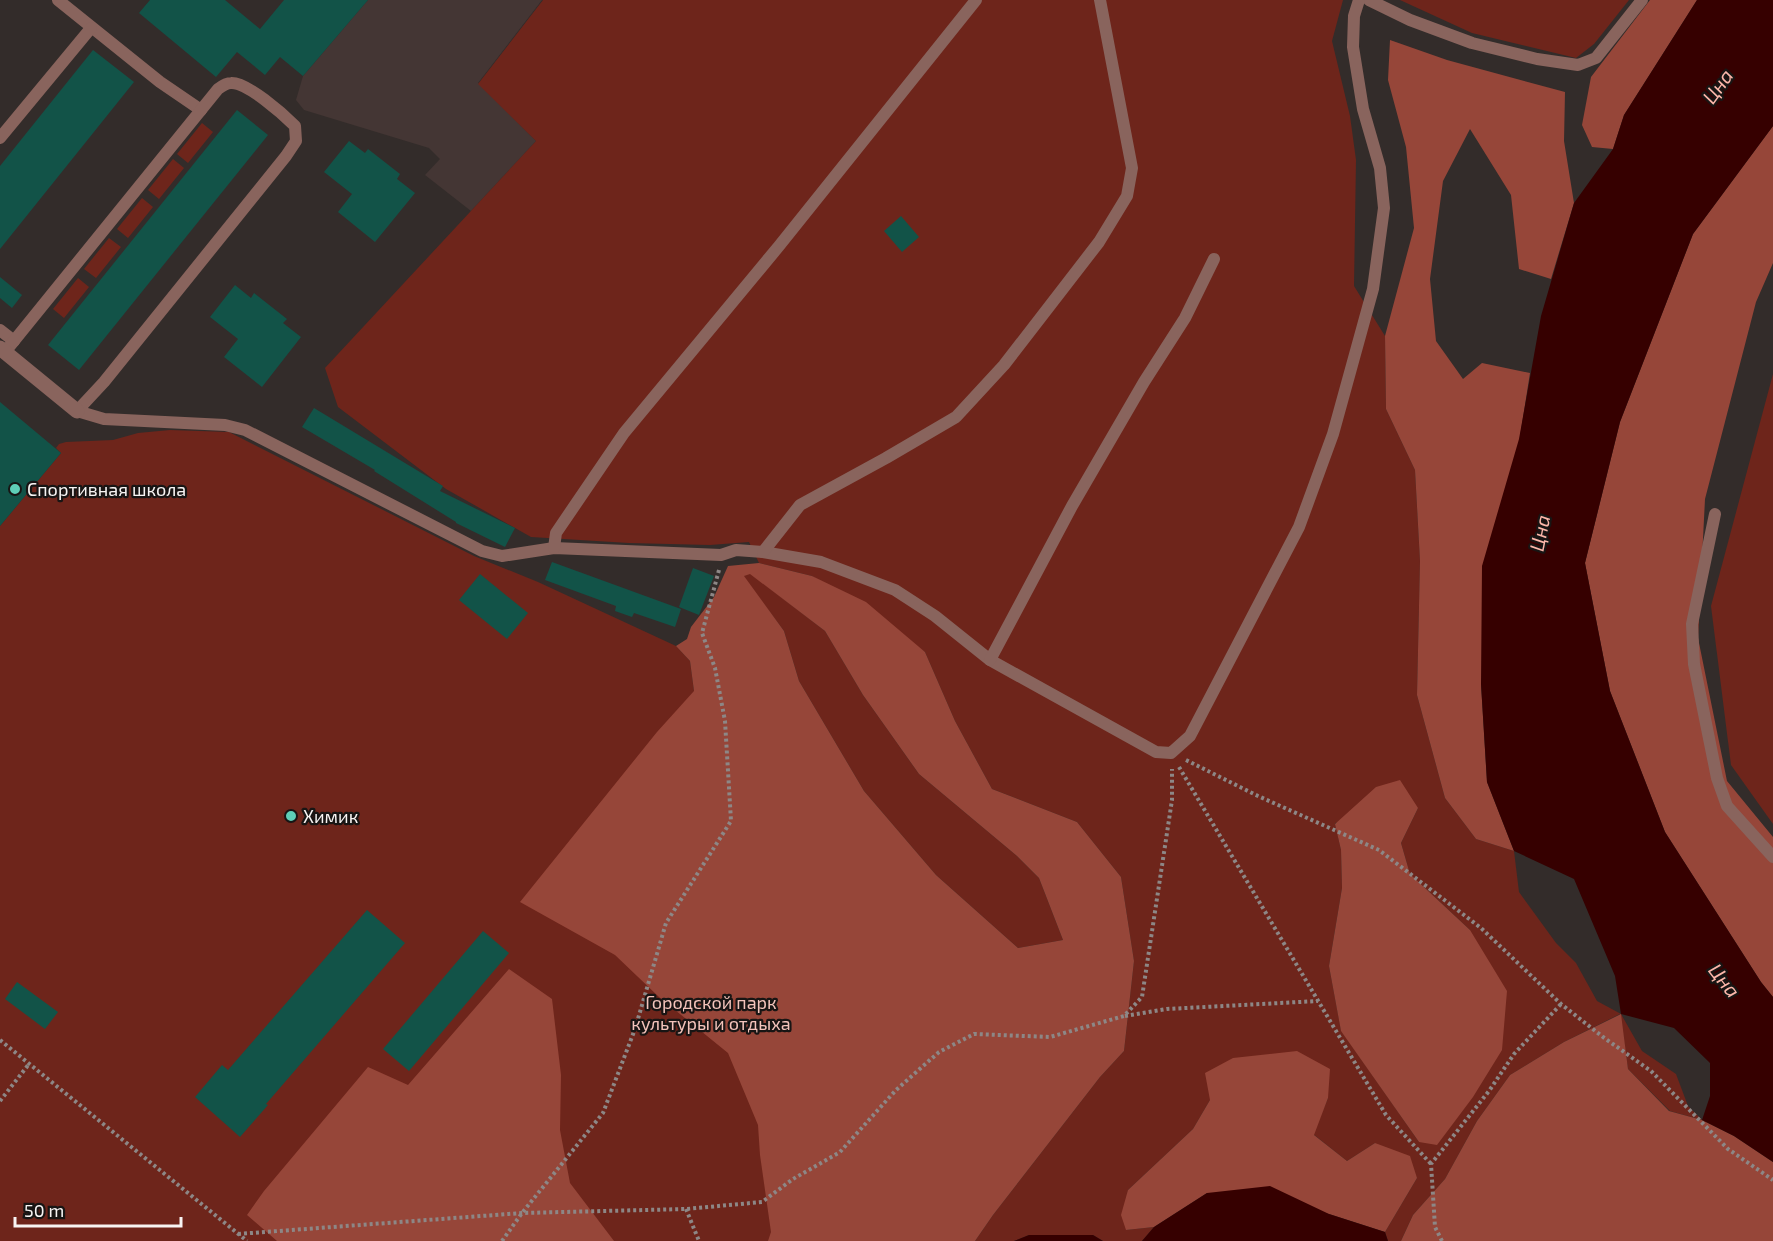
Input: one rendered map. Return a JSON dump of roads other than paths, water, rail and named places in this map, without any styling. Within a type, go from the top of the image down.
[{"type":"street","points":[[6,347],[77,411]]},
{"type":"lane","points":[[58,0],[160,82],[201,110]]},
{"type":"lane","points":[[554,548],[556,533],[624,433],[779,246],[976,0]]},
{"type":"lane","points":[[763,552],[800,505],[956,417],[1004,365],[1099,242],[1127,196],[1132,168],[1100,0]]},
{"type":"lane","points":[[6,347],[218,89],[228,83],[240,83],[280,110],[295,126],[296,141],[104,382],[77,411],[104,419],[225,425],[245,430],[482,551],[502,556],[554,548],[721,555],[736,550],[821,562],[896,590],[935,616],[990,660],[1156,752],[1171,753],[1190,736],[1299,527],[1333,434],[1373,289],[1384,208],[1380,168],[1363,109],[1353,47],[1354,16],[1359,0]]},
{"type":"lane","points":[[1369,0],[1410,20],[1472,43],[1537,59],[1578,65],[1596,58],[1642,0]]},
{"type":"lane","points":[[0,138],[91,28]]},
{"type":"lane","points":[[990,660],[1072,506],[1144,382],[1185,318],[1214,259]]},
{"type":"lane","points":[[0,330],[6,347]]},
{"type":"lane","points":[[1715,514],[1692,624],[1694,664],[1717,778],[1727,806],[1773,857]]},
{"type":"water","name":"Цна","points":[[1697,0],[1773,0],[1773,126],[1693,234],[1620,422],[1585,563],[1610,691],[1665,832],[1761,982],[1773,997],[1773,1162],[1734,1136],[1702,1120],[1710,1096],[1710,1063],[1674,1028],[1621,1014],[1615,976],[1574,879],[1514,851],[1487,782],[1481,684],[1482,566],[1519,439],[1541,316],[1574,203],[1613,149],[1624,115]]},
{"type":"water","points":[[1270,1186],[1329,1214],[1385,1232],[1388,1241],[1142,1241],[1154,1227],[1207,1193]]},
{"type":"water","points":[[1029,1235],[1093,1235],[1103,1241],[1014,1241]]},
{"type":"place","name":"Спортивная школа","points":[[15,489]]},
{"type":"place","name":"Химик","points":[[291,816]]},
{"type":"park label","name":"Городской парк культуры и отдыха","points":[[711,1012]]}]
